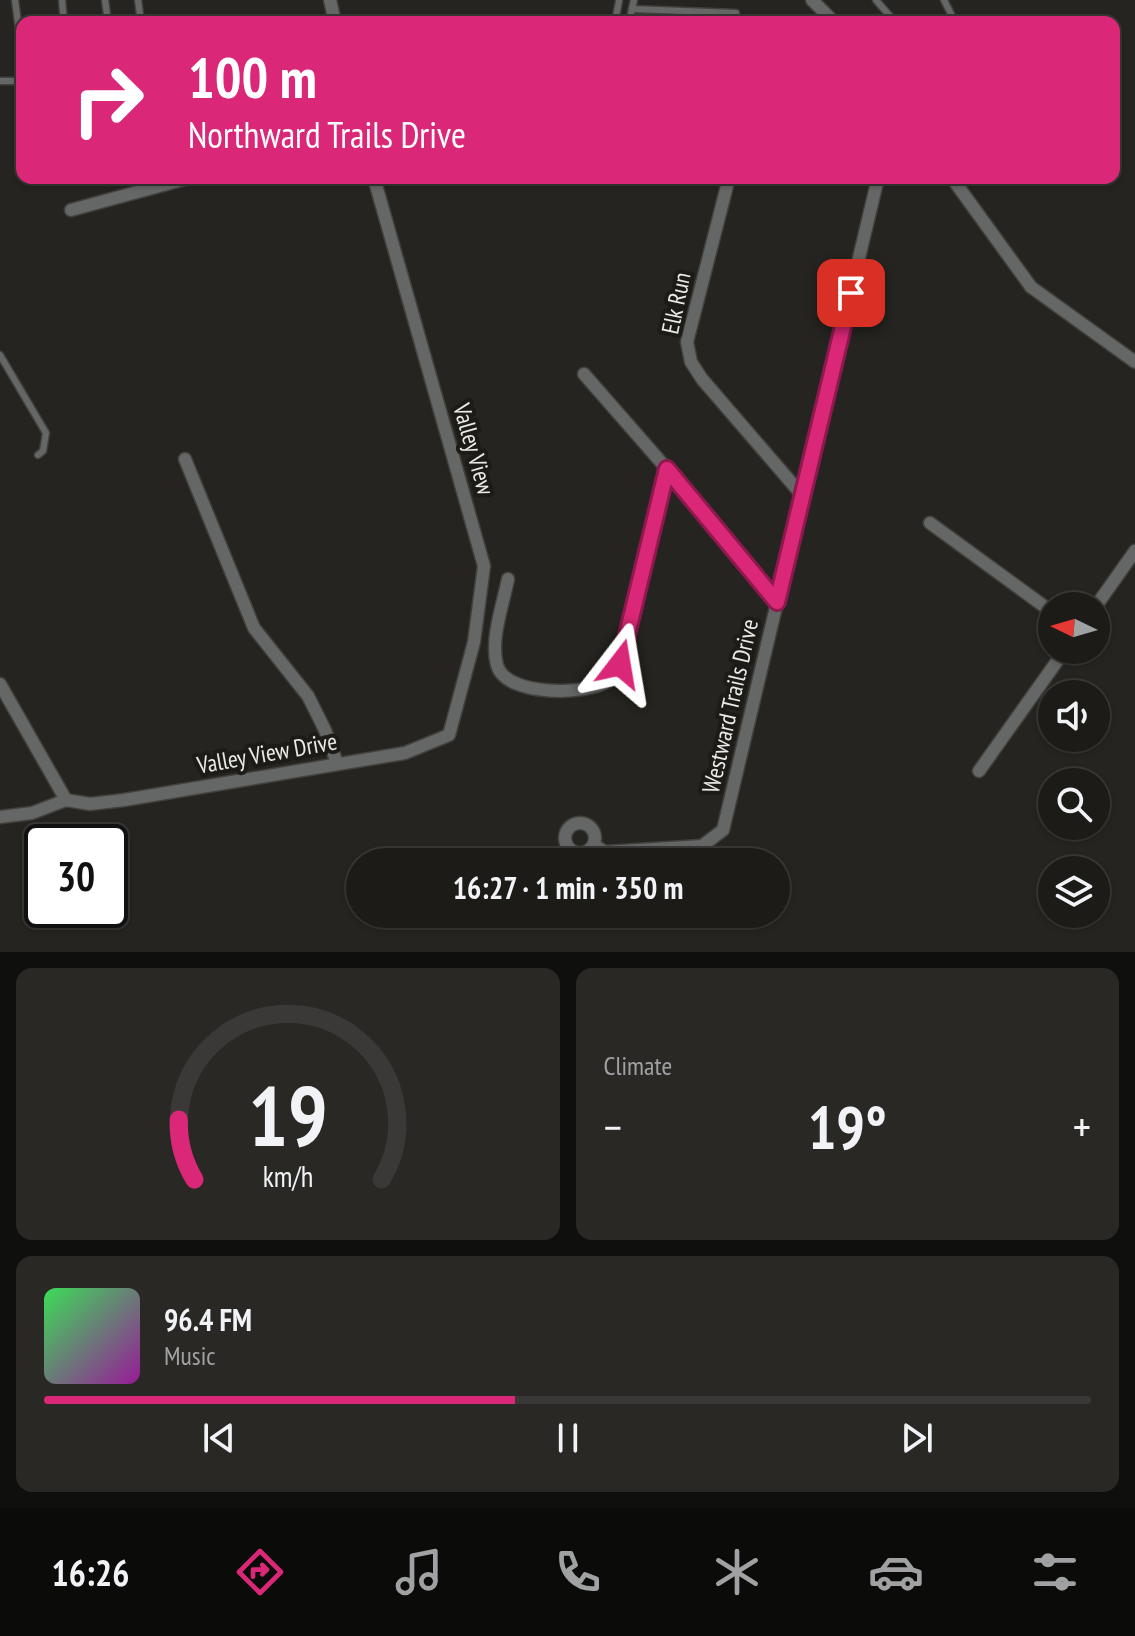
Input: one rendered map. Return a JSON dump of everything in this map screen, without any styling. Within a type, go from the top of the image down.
[{"type":"street","points":[[812,0],[828,16]]},
{"type":"street","points":[[71,210],[167,184]]},
{"type":"street","name":"Valley View","points":[[376,184],[484,566],[474,642],[449,735]]},
{"type":"street","name":"Elk Run","points":[[727,184],[687,342],[691,362],[702,379],[802,495]]},
{"type":"street","name":"Westward Trails Drive","points":[[594,845],[605,852],[702,846],[723,830],[877,184]]},
{"type":"street","points":[[956,184],[1031,287],[1135,362]]},
{"type":"street","points":[[584,374],[777,602]]},
{"type":"street","points":[[185,459],[254,628],[308,696],[337,763]]},
{"type":"street","points":[[508,579],[494,647],[497,668],[509,682],[525,689],[573,690],[609,681],[620,664],[667,469]]},
{"type":"street","points":[[930,523],[1038,602]]},
{"type":"street","points":[[1106,592],[1135,551]]},
{"type":"street","points":[[979,771],[1055,664]]},
{"type":"street","points":[[0,684],[66,800],[32,813],[0,817]]},
{"type":"street","name":"Valley View Drive","points":[[66,800],[90,804],[405,753],[449,735]]},
{"type":"lane","points":[[610,0],[620,0]]},
{"type":"lane","points":[[630,16],[634,0]]},
{"type":"lane","points":[[693,0],[693,12]]},
{"type":"lane","points":[[876,0],[890,16]]},
{"type":"lane","points":[[632,9],[736,13]]},
{"type":"lane","points":[[0,355],[46,433],[43,451],[38,455]]},
{"type":"route","points":[[620,664],[667,469],[777,602],[851,293]]}]
